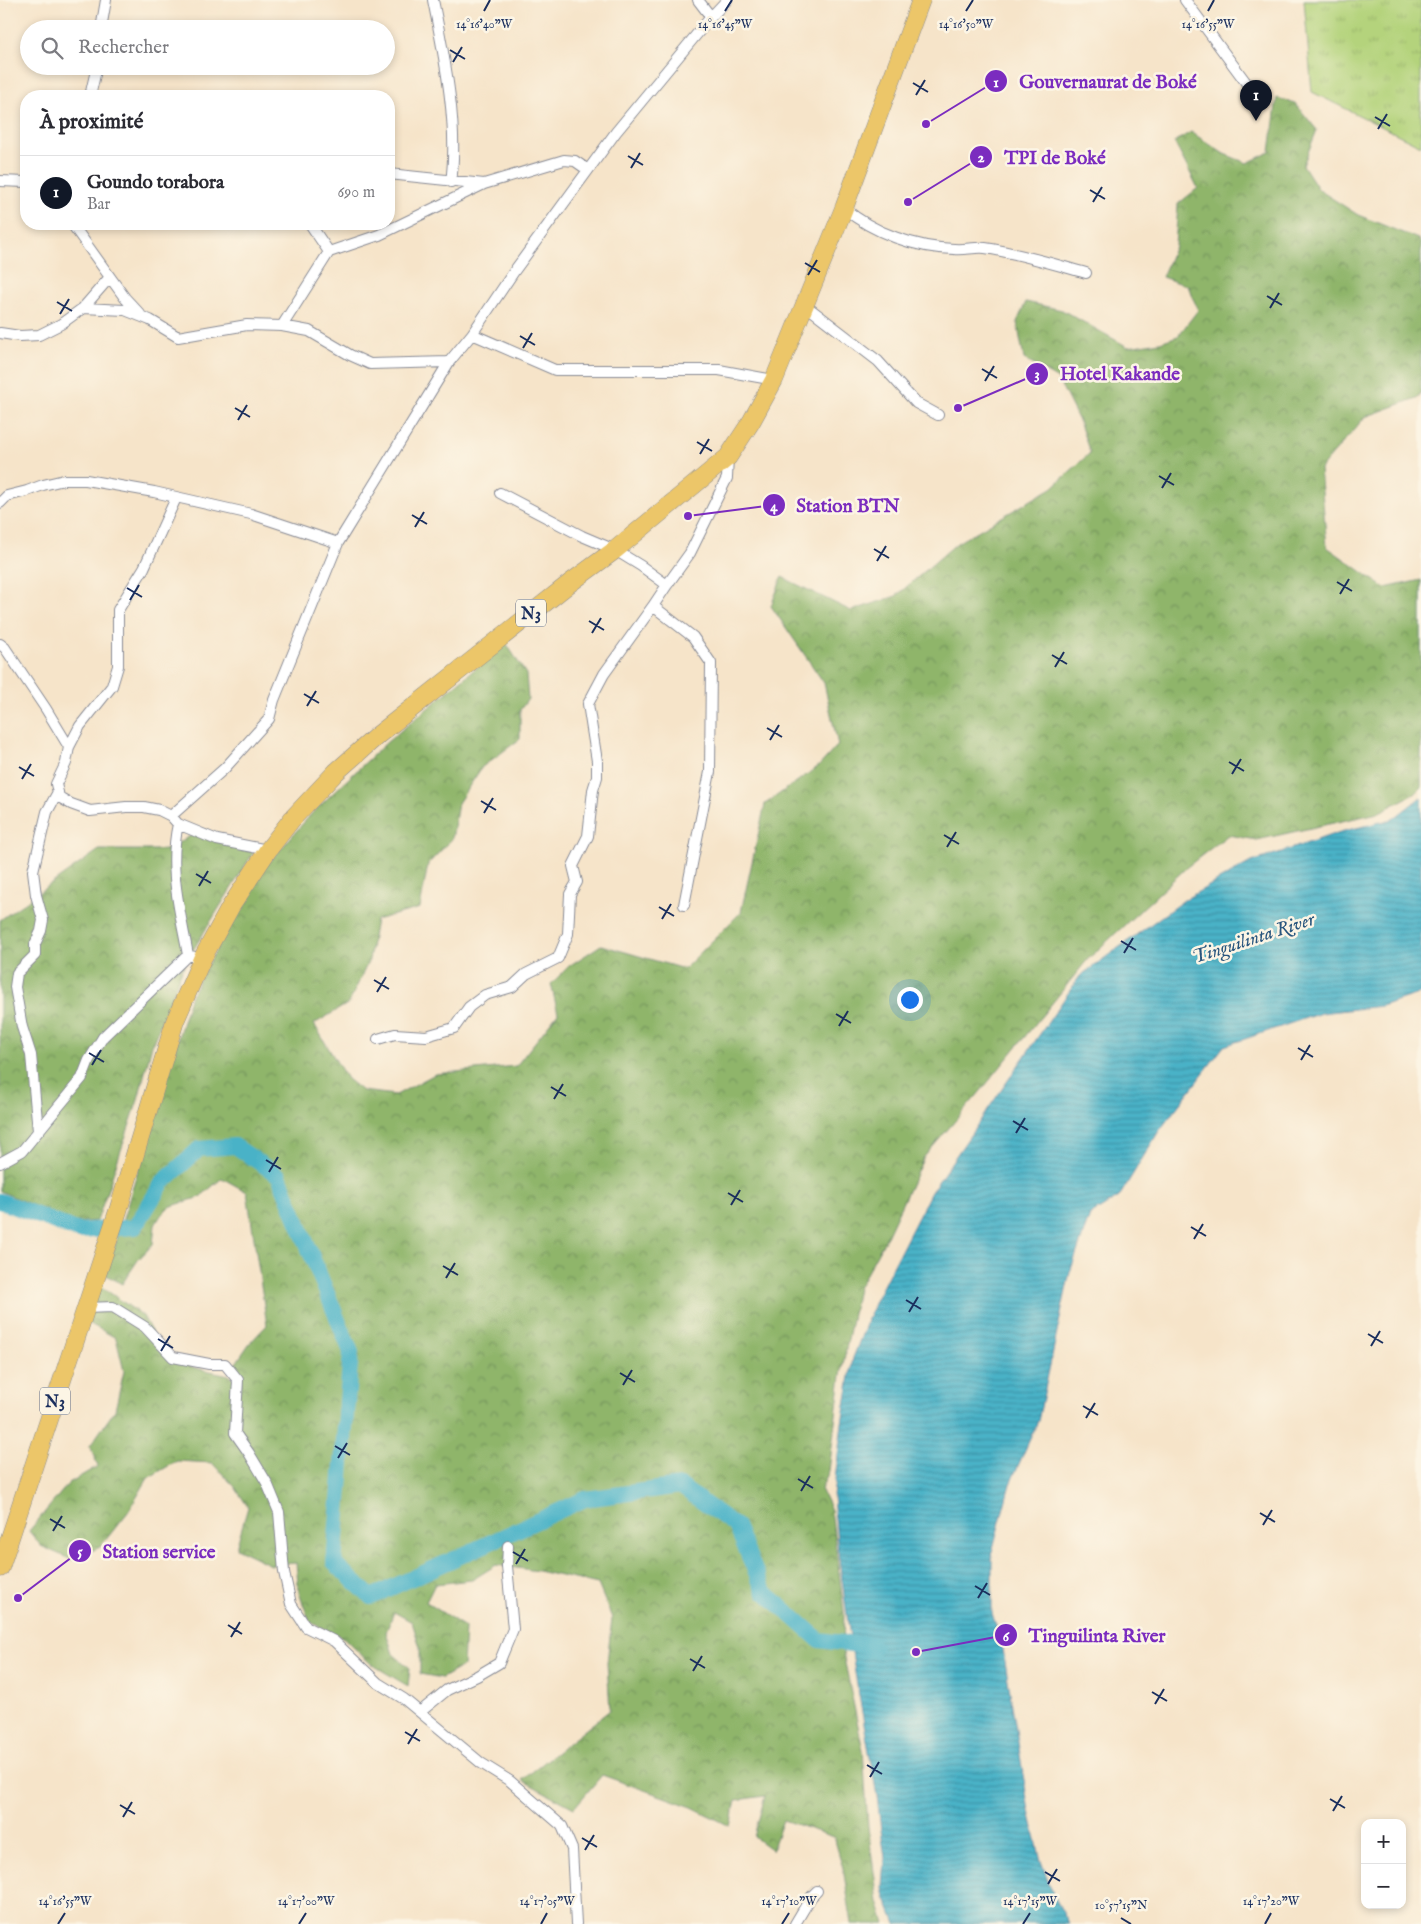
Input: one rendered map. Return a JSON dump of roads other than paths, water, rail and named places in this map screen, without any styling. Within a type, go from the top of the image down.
[{"type":"highway","name":"N3","points":[[0,1568],[118,1211],[195,957],[268,850],[292,819],[336,772],[378,734],[570,583],[615,550],[728,457],[751,422],[774,380],[844,208],[921,0]]},
{"type":"street","points":[[103,20],[106,0]]},
{"type":"street","points":[[433,0],[449,94],[454,160],[451,182]]},
{"type":"street","points":[[698,0],[710,17]]},
{"type":"street","points":[[0,1163],[22,1151],[82,1078],[89,1060],[103,1037],[195,957],[174,877],[175,820],[269,719],[274,700],[338,543],[449,362],[472,334],[515,270],[616,132],[710,17],[727,0]]},
{"type":"street","points":[[1185,0],[1259,100]]},
{"type":"street","points":[[91,90],[95,75]]},
{"type":"street","points":[[395,226],[484,184],[564,160],[575,161],[588,170]]},
{"type":"street","points":[[395,175],[484,184]]},
{"type":"street","points":[[0,181],[20,182]]},
{"type":"street","points":[[844,208],[859,221],[909,242],[955,250],[983,248],[1021,255],[1086,273]]},
{"type":"street","points":[[76,230],[125,298],[142,317]]},
{"type":"street","points":[[314,230],[329,252]]},
{"type":"street","points":[[282,326],[329,252],[387,230]]},
{"type":"street","points":[[0,333],[20,336],[39,335],[61,324],[83,308],[110,277]]},
{"type":"street","points":[[804,305],[878,362],[916,403],[938,415]]},
{"type":"street","points":[[83,308],[125,310],[178,337],[247,325],[282,326],[309,331],[350,355],[370,364],[449,362]]},
{"type":"street","points":[[472,334],[555,370],[719,370],[774,380]]},
{"type":"street","points":[[378,1039],[395,1034],[426,1036],[454,1028],[469,1007],[485,995],[512,987],[526,974],[558,958],[568,934],[570,894],[577,882],[574,866],[588,836],[592,790],[597,778],[597,761],[588,704],[604,674],[690,553],[727,478],[728,457]]},
{"type":"street","points":[[0,503],[7,496],[64,480],[86,480],[251,514],[338,543]]},
{"type":"street","points":[[500,493],[582,536],[615,550],[667,585]]},
{"type":"street","points":[[176,498],[144,568],[118,610],[118,666],[112,686],[80,726],[69,747],[66,763],[56,784],[58,792],[60,797],[71,804],[90,810],[144,807],[159,810],[175,820],[217,840],[268,850]]},
{"type":"street","points":[[653,606],[694,637],[711,663],[710,772],[684,905]]},
{"type":"street","points":[[0,644],[5,648],[46,709],[69,747]]},
{"type":"street","points":[[38,1131],[31,1055],[22,1027],[15,987],[17,973],[35,955],[35,944],[41,931],[43,920],[36,895],[34,871],[47,812],[58,792]]},
{"type":"street","points":[[86,1308],[113,1307],[146,1327],[173,1357],[209,1364],[225,1364],[238,1380],[235,1433],[267,1483],[279,1512],[284,1572],[292,1604],[306,1627],[334,1641],[378,1683],[404,1699],[482,1763],[510,1780],[562,1826],[572,1849],[576,1924]]},
{"type":"street","points":[[420,1712],[446,1690],[477,1676],[499,1663],[513,1629],[507,1566],[508,1546]]},
{"type":"street","points":[[795,1924],[810,1898],[817,1891]]},
{"type":"water","points":[[1421,797],[1421,993],[1381,1006],[1321,1013],[1224,1046],[1159,1131],[1119,1197],[1090,1215],[1070,1272],[1038,1421],[1010,1484],[992,1552],[992,1613],[1003,1649],[1029,1811],[1041,1861],[1053,1894],[1069,1924],[896,1924],[883,1887],[885,1858],[877,1796],[855,1673],[838,1551],[833,1496],[842,1423],[853,1358],[875,1301],[931,1192],[1080,976],[1184,900],[1249,863],[1340,832],[1393,819]]},
{"type":"waterway","points":[[0,1201],[79,1231],[135,1227],[163,1182],[199,1149],[235,1146],[279,1176],[351,1352],[334,1563],[371,1597],[585,1499],[680,1486],[736,1526],[764,1591],[819,1640],[874,1647]]},
{"type":"place","name":"Goundo torabora","points":[[1256,121]]},
{"type":"place","name":"Gouvernaurat de Boké","points":[[926,124]]},
{"type":"place","name":"TPI de Boké","points":[[908,202]]},
{"type":"place","name":"Hotel Kakande","points":[[958,408]]},
{"type":"place","name":"Station BTN","points":[[688,516]]},
{"type":"place","name":"Station service","points":[[18,1598]]},
{"type":"place","name":"Tinguilinta River","points":[[916,1652]]}]
